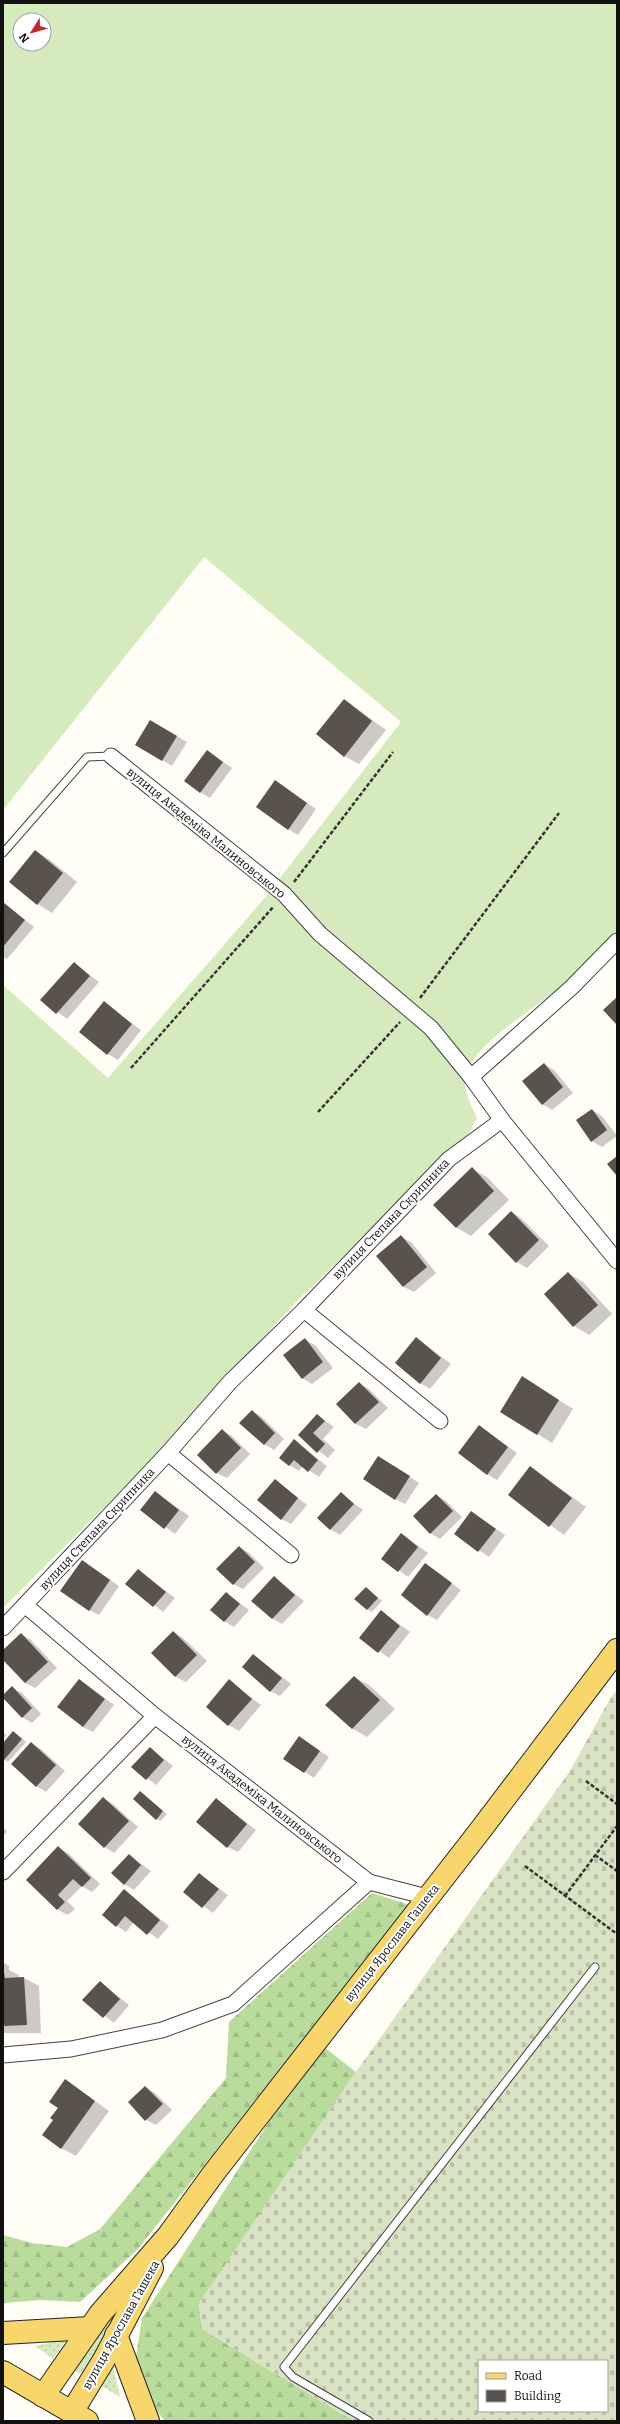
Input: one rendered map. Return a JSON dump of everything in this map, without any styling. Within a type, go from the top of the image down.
[{"type":"main road","name":"вулиця Ярослава Гашека","points":[[43,2396],[90,2328],[168,2236],[212,2174],[617,1650]]},
{"type":"main road","name":"вулиця Ярослава Гашека","points":[[79,2417],[116,2335],[168,2236]]},
{"type":"main road","points":[[3,2333],[90,2328]]},
{"type":"main road","points":[[116,2335],[148,2421]]},
{"type":"main road","points":[[3,2372],[79,2417]]},
{"type":"street","name":"вулиця Академіка Малиновського","points":[[111,756],[284,894],[320,934],[431,1028],[471,1077],[502,1120],[617,1261]]},
{"type":"street","points":[[471,1077],[572,987],[617,941]]},
{"type":"street","name":"вулиця Степана Скрипника","points":[[3,1628],[168,1453],[230,1382],[304,1310],[449,1159],[502,1120]]},
{"type":"street","points":[[304,1310],[440,1421]]},
{"type":"street","points":[[168,1453],[291,1555]]},
{"type":"street","points":[[3,1872],[155,1716],[25,1605]]},
{"type":"street","name":"вулиця Академіка Малиновського","points":[[155,1716],[369,1882],[427,1897]]},
{"type":"street","points":[[3,2055],[70,2049],[162,2030],[233,2004],[369,1882]]},
{"type":"lane","points":[[3,853],[87,757],[111,756]]},
{"type":"lane","points":[[369,2421],[293,2376],[284,2367],[595,1967]]},
{"type":"path","points":[[131,1068],[284,894],[393,752]]},
{"type":"path","points":[[318,1112],[411,1010],[559,813]]},
{"type":"path","points":[[586,1781],[617,1804]]},
{"type":"path","points":[[565,1896],[617,1826]]},
{"type":"path","points":[[595,1855],[617,1871]]},
{"type":"path","points":[[525,1866],[617,1934]]},
{"type":"green space","points":[[3,3],[617,3],[617,933],[557,990],[494,1037],[474,1059],[467,1071],[465,1083],[467,1095],[477,1118],[466,1139],[298,1300],[138,1473],[3,1608],[3,985],[108,1078],[263,900],[401,722],[204,557],[3,810]]},
{"type":"green space","points":[[617,1690],[617,2421],[354,2421],[202,2329],[199,2303],[356,2072],[570,1771],[611,1697]]},
{"type":"green space","points":[[372,1893],[410,1905],[137,2250],[80,2302],[41,2300],[3,2303],[3,2235],[32,2243],[67,2247],[100,2229],[226,2078],[229,2022]]},
{"type":"green space","points":[[324,2047],[356,2072],[199,2304],[202,2329],[354,2421],[165,2421],[146,2398],[135,2363],[142,2318],[274,2114]]},
{"type":"green space","points":[[132,2288],[93,2357],[80,2374],[73,2370],[84,2350]]},
{"type":"green space","points":[[67,2339],[53,2359],[35,2346]]},
{"type":"green space","points":[[112,2363],[120,2397],[100,2385]]},
{"type":"building","points":[[344,699],[372,721],[344,757],[316,734]]},
{"type":"building","points":[[150,720],[177,736],[162,761],[135,745]]},
{"type":"building","points":[[207,750],[223,762],[200,793],[184,781]]},
{"type":"building","points":[[275,780],[307,803],[288,830],[256,807]]},
{"type":"building","points":[[35,850],[63,873],[37,905],[9,882]]},
{"type":"building","points":[[3,902],[25,920],[3,947]]},
{"type":"building","points":[[74,962],[90,976],[56,1014],[40,1000]]},
{"type":"building","points":[[617,997],[617,1025],[603,1010]]},
{"type":"building","points":[[104,1001],[132,1024],[107,1055],[79,1032]]},
{"type":"building","points":[[544,1063],[563,1087],[542,1105],[522,1081]]},
{"type":"building","points":[[592,1109],[607,1130],[591,1142],[576,1120]]},
{"type":"building","points":[[617,1156],[617,1176],[607,1164]]},
{"type":"building","points":[[472,1167],[494,1191],[456,1228],[433,1205]]},
{"type":"building","points":[[511,1211],[539,1240],[516,1263],[488,1234]]},
{"type":"building","points":[[401,1235],[427,1267],[403,1287],[376,1256]]},
{"type":"building","points":[[568,1272],[598,1305],[573,1327],[544,1294]]},
{"type":"building","points":[[416,1337],[441,1358],[420,1384],[395,1363]]},
{"type":"building","points":[[305,1338],[323,1362],[302,1379],[283,1355]]},
{"type":"building","points":[[522,1376],[559,1400],[537,1435],[500,1412]]},
{"type":"building","points":[[359,1382],[379,1402],[355,1424],[336,1404]]},
{"type":"building","points":[[252,1410],[275,1433],[264,1445],[239,1423]]},
{"type":"building","points":[[317,1414],[325,1421],[313,1433],[325,1444],[317,1453],[298,1435]]},
{"type":"building","points":[[479,1425],[508,1447],[487,1475],[458,1453]]},
{"type":"building","points":[[222,1429],[241,1448],[216,1474],[197,1455]]},
{"type":"building","points":[[294,1439],[318,1460],[308,1472],[294,1460],[289,1466],[279,1458]]},
{"type":"building","points":[[378,1456],[410,1476],[395,1500],[363,1479]]},
{"type":"building","points":[[530,1466],[572,1498],[549,1527],[508,1495]]},
{"type":"building","points":[[275,1479],[298,1498],[281,1520],[257,1500]]},
{"type":"building","points":[[155,1491],[179,1510],[164,1529],[140,1510]]},
{"type":"building","points":[[341,1492],[354,1504],[330,1530],[317,1518]]},
{"type":"building","points":[[436,1494],[453,1511],[430,1534],[413,1516]]},
{"type":"building","points":[[471,1511],[496,1529],[478,1552],[454,1534]]},
{"type":"building","points":[[401,1533],[418,1547],[398,1572],[381,1559]]},
{"type":"building","points":[[239,1546],[255,1562],[233,1585],[216,1569]]},
{"type":"building","points":[[82,1560],[110,1580],[89,1611],[60,1591]]},
{"type":"building","points":[[425,1563],[452,1583],[427,1616],[401,1595]]},
{"type":"building","points":[[138,1569],[166,1592],[153,1607],[125,1584]]},
{"type":"building","points":[[274,1576],[295,1595],[272,1619],[251,1601]]},
{"type":"building","points":[[366,1587],[378,1598],[367,1610],[354,1599]]},
{"type":"building","points":[[226,1592],[240,1604],[224,1622],[210,1610]]},
{"type":"building","points":[[381,1610],[400,1626],[378,1653],[359,1638]]},
{"type":"building","points":[[173,1631],[197,1655],[175,1677],[151,1653]]},
{"type":"building","points":[[21,1633],[48,1662],[25,1683],[3,1660],[3,1650]]},
{"type":"building","points":[[253,1654],[282,1678],[270,1692],[242,1667]]},
{"type":"building","points":[[354,1676],[380,1700],[352,1729],[325,1705]]},
{"type":"building","points":[[79,1679],[105,1699],[83,1727],[57,1707]]},
{"type":"building","points":[[229,1679],[252,1699],[228,1726],[206,1707]]},
{"type":"building","points":[[12,1686],[32,1708],[22,1718],[3,1698],[3,1695]]},
{"type":"building","points":[[13,1731],[22,1739],[3,1761],[3,1743]]},
{"type":"building","points":[[299,1736],[320,1751],[304,1773],[283,1759]]},
{"type":"building","points":[[31,1742],[56,1765],[36,1787],[11,1764]]},
{"type":"building","points":[[150,1747],[164,1760],[146,1780],[131,1767]]},
{"type":"building","points":[[140,1791],[163,1811],[156,1820],[133,1799]]},
{"type":"building","points":[[103,1797],[129,1821],[104,1848],[78,1824]]},
{"type":"building","points":[[216,1798],[247,1824],[227,1848],[196,1822]]},
{"type":"building","points":[[58,1846],[91,1878],[82,1887],[73,1879],[58,1895],[65,1902],[57,1910],[26,1880]]},
{"type":"building","points":[[129,1854],[141,1865],[124,1885],[111,1873]]},
{"type":"building","points":[[199,1873],[219,1889],[202,1908],[183,1892]]},
{"type":"building","points":[[124,1889],[160,1920],[147,1935],[125,1916],[116,1927],[102,1915]]},
{"type":"building","points":[[3,1966],[5,1978],[24,1977],[27,2025],[3,2026]]},
{"type":"building","points":[[100,1981],[120,1999],[103,2018],[82,2000]]},
{"type":"building","points":[[65,2079],[95,2101],[61,2149],[42,2135],[53,2120],[50,2118],[58,2108],[49,2102]]},
{"type":"building","points":[[145,2086],[163,2104],[145,2121],[128,2102]]}]
